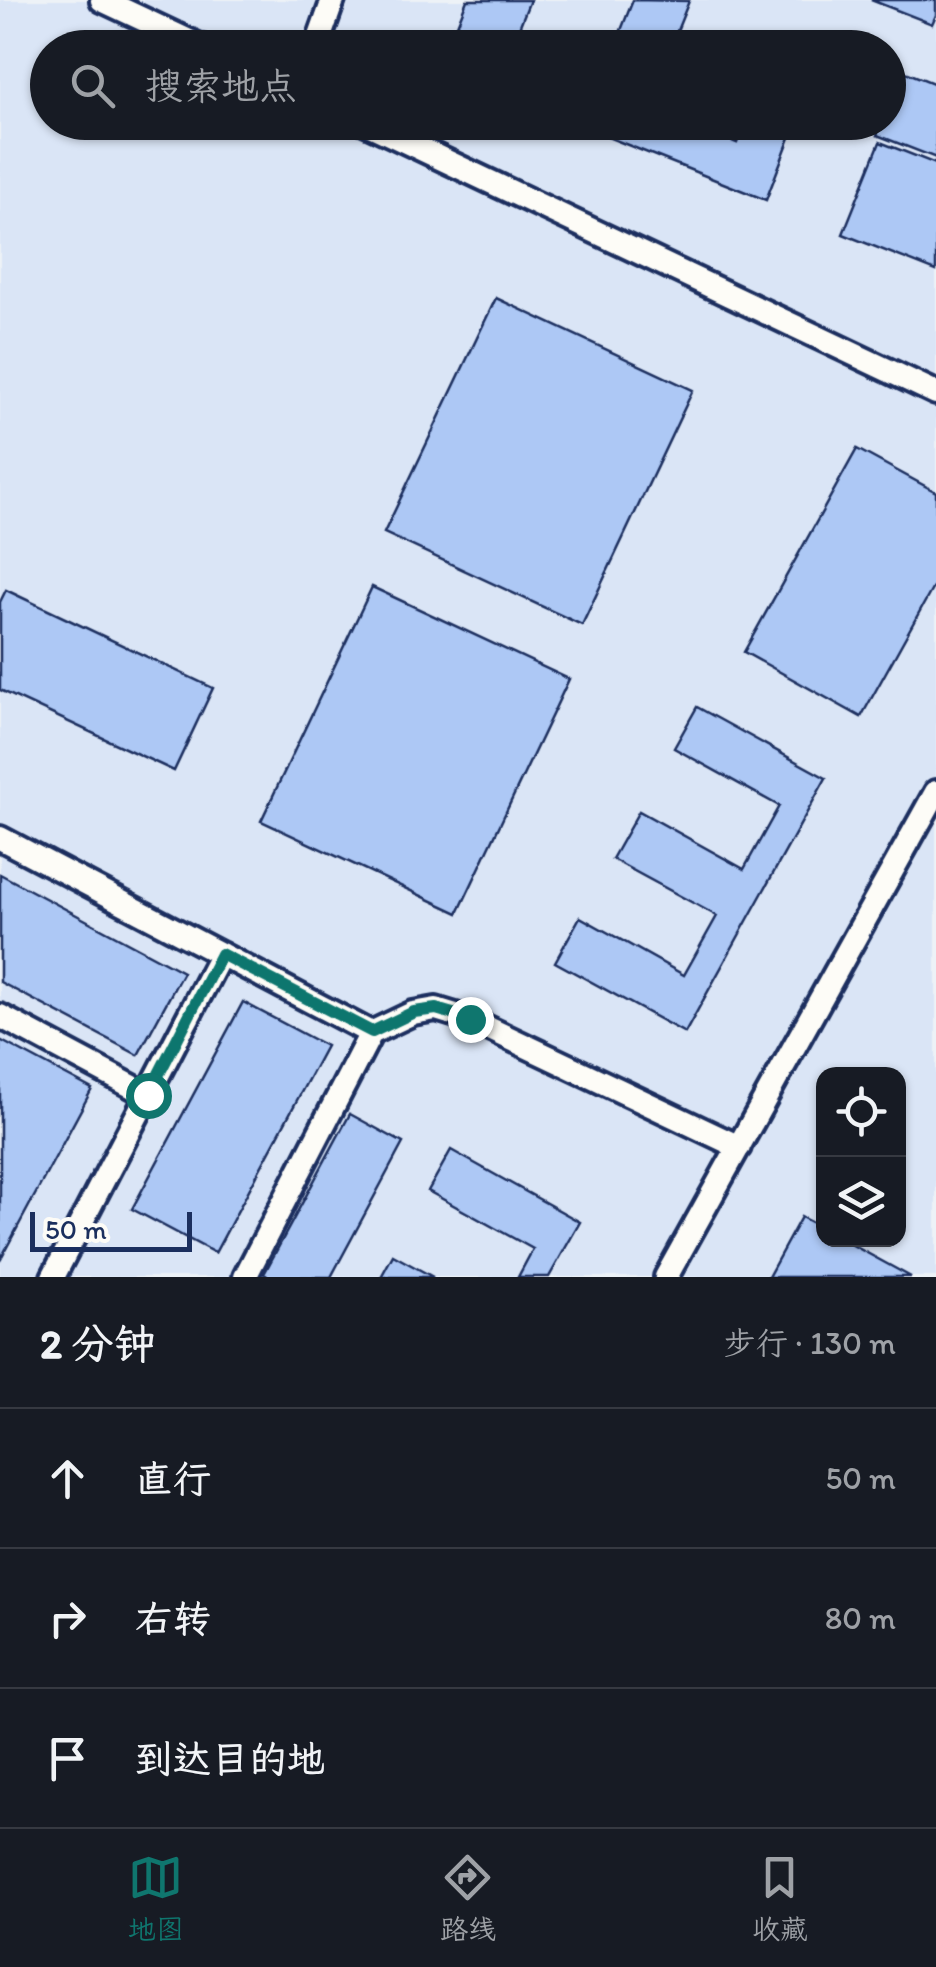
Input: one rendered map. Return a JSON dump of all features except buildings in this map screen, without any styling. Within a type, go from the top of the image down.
[{"type":"street","points":[[102,0],[166,30]]},
{"type":"street","points":[[322,30],[333,0]]},
{"type":"street","points":[[402,140],[936,393]]},
{"type":"street","points":[[666,1277],[936,792]]},
{"type":"street","points":[[0,838],[372,1032]]},
{"type":"street","points":[[53,1277],[221,954]]},
{"type":"street","points":[[245,1277],[372,1032],[414,1012],[436,1009],[453,1014],[738,1147]]},
{"type":"street","points":[[0,1016],[148,1095]]},
{"type":"shaded area","points":[[0,0],[936,0],[936,1277],[0,1277]]},
{"type":"route","points":[[148,1095],[221,954],[372,1032],[414,1012],[436,1009],[470,1019]]}]
